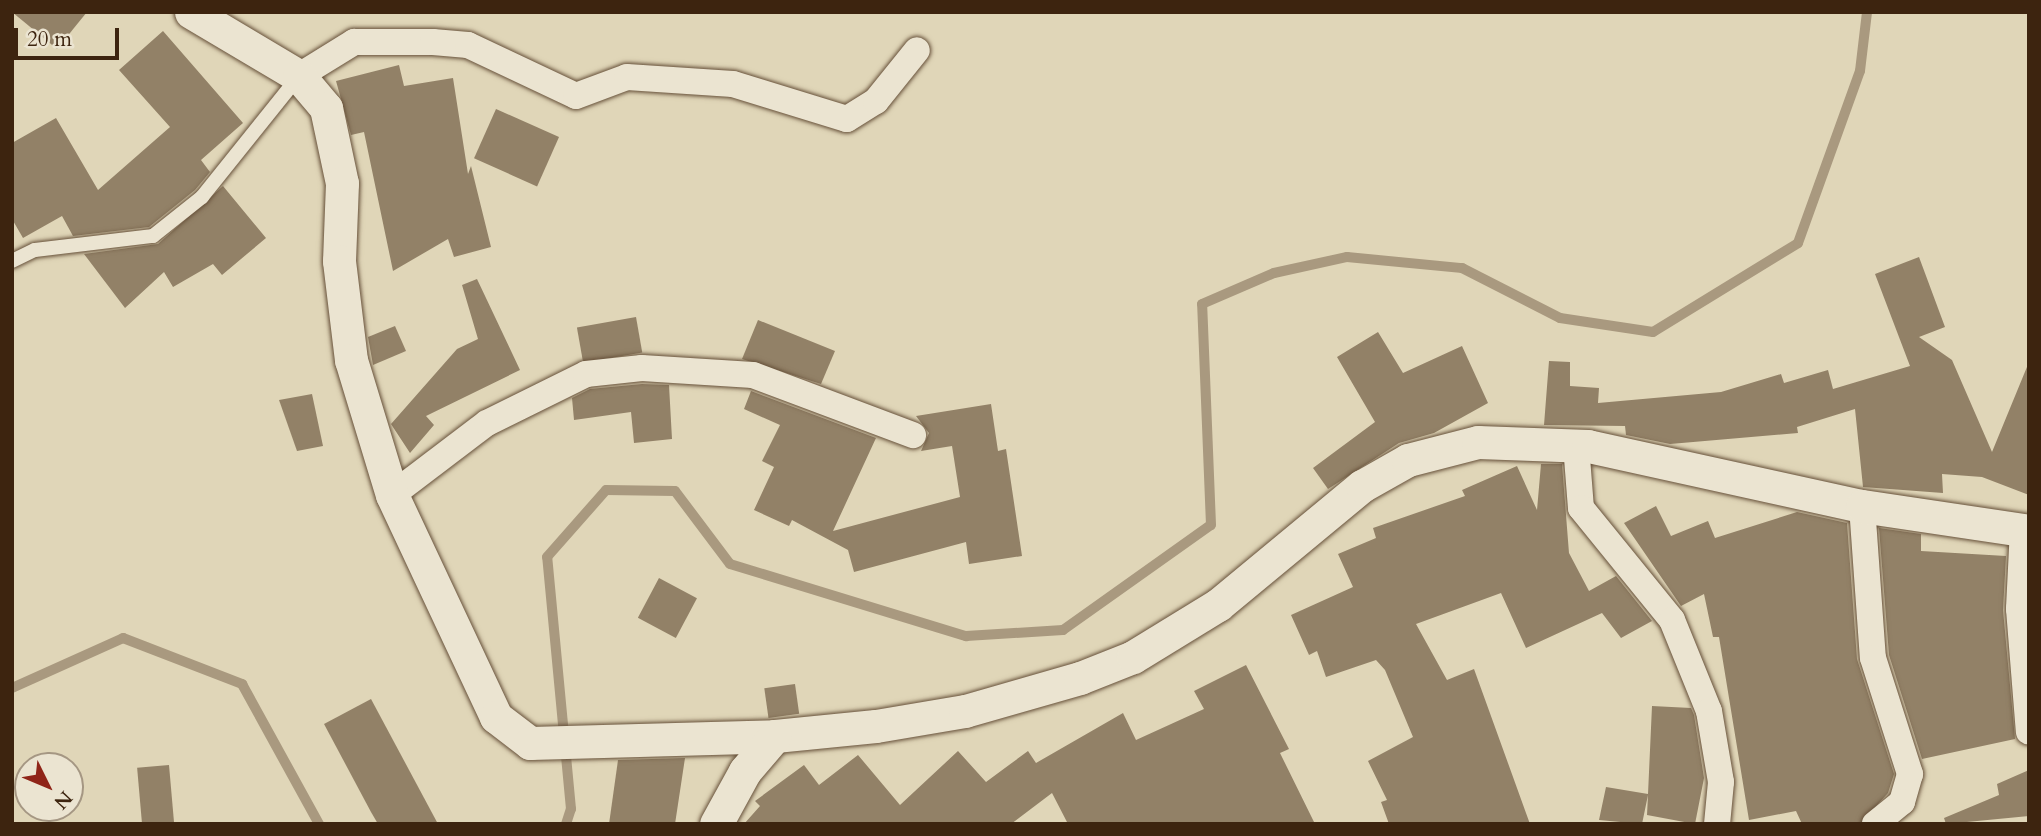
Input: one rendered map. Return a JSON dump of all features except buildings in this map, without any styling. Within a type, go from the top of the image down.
[{"type":"street","points":[[191,12],[299,76],[326,108],[342,183],[339,261],[351,360],[392,495],[496,717],[530,743],[775,736],[965,711],[1080,678],[1132,657],[1218,605],[1312,523],[1408,460],[1478,442],[1582,445],[1862,506],[2026,530],[2020,609],[2029,732]]},
{"type":"street","points":[[299,76],[354,42],[433,42],[468,45],[576,96],[627,77],[733,84],[847,119],[876,101],[917,50]]},
{"type":"street","points":[[392,495],[487,422],[586,374],[642,368],[754,375],[913,435]]},
{"type":"street","points":[[1582,445],[1581,508],[1672,620],[1709,711],[1721,782],[1717,824]]},
{"type":"street","points":[[1862,506],[1873,658],[1910,774],[1902,802],[1875,824]]},
{"type":"street","points":[[716,824],[744,771],[775,736]]},
{"type":"lane","points":[[12,261],[35,250],[153,236],[202,197],[299,76]]},
{"type":"waterway","points":[[566,824],[571,809],[547,557],[606,490],[675,491],[730,564],[966,636],[1063,630],[1211,525],[1202,304],[1274,273],[1347,257],[1462,268],[1560,318],[1653,332],[1798,243],[1860,71],[1867,12]]},
{"type":"waterway","points":[[12,688],[123,638],[242,684],[319,824]]}]
